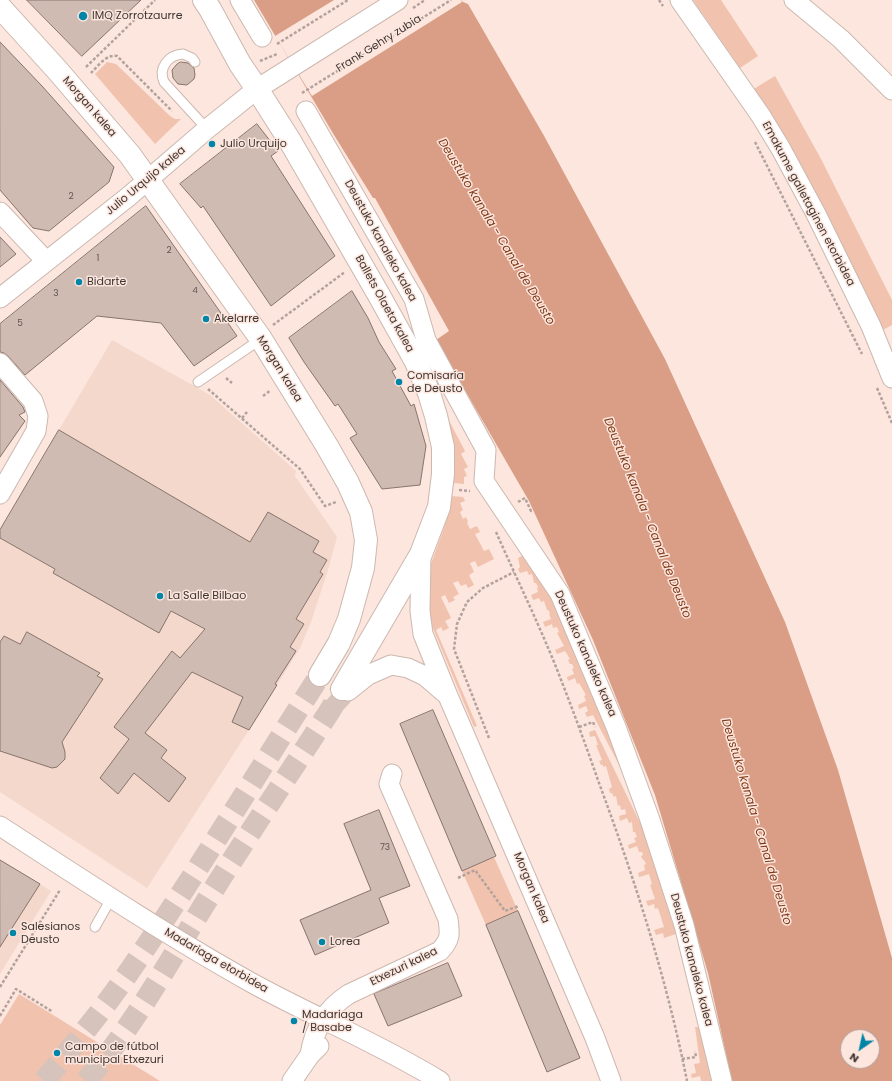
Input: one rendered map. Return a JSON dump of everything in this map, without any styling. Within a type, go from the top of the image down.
[{"type":"main road","name":"Ballets Olaeta kalea","points":[[204,0],[240,64],[290,141],[416,362],[429,393],[436,416],[443,447],[443,474],[439,507],[421,554],[377,630]]},
{"type":"main road","name":"Morgan kalea","points":[[0,7],[125,148],[265,334],[348,483],[361,512],[366,540],[363,568],[349,619],[339,643],[320,675]]},
{"type":"main road","name":"Morgan kalea","points":[[345,690],[377,630]]},
{"type":"street","points":[[240,0],[271,40]]},
{"type":"street","name":"Julio Urquijo kalea","points":[[0,298],[148,180],[257,88],[398,0]]},
{"type":"street","points":[[794,0],[841,39],[892,90]]},
{"type":"street","name":"Emakume galletaginen etorbidea","points":[[672,3],[724,64],[761,116],[781,149],[816,214],[867,319],[884,383]]},
{"type":"street","name":"Deustuko kanaleko kalea","points":[[306,111],[414,299],[426,340],[486,450],[484,481],[560,594],[616,727],[649,817],[684,925],[722,1081]]},
{"type":"street","points":[[0,212],[46,261]]},
{"type":"street","points":[[0,362],[33,401],[38,416],[36,431],[0,494]]},
{"type":"street","name":"Morgan kalea","points":[[421,554],[420,612],[424,634],[448,696],[589,1023],[611,1081]]},
{"type":"street","name":"Morgan kalea","points":[[345,690],[368,675],[391,666],[408,668],[425,676],[448,696]]},
{"type":"street","name":"Etxezuri kalea","points":[[310,1055],[312,1043],[322,1020],[341,999],[440,951],[447,943],[450,934],[448,919],[388,784],[392,774]]},
{"type":"street","name":"Madariaga etorbidea","points":[[0,826],[197,951],[278,997],[421,1069],[440,1081]]},
{"type":"street","name":"Etxezuri kalea","points":[[292,1081],[310,1055],[329,1038],[344,1031]]},
{"type":"lane","points":[[196,62],[192,58],[183,54],[173,57],[166,61],[162,71],[162,77],[164,82],[207,129]]},
{"type":"lane","points":[[198,382],[265,334]]},
{"type":"lane","points":[[95,927],[112,897]]},
{"type":"path","points":[[86,67],[155,0]]},
{"type":"path","points":[[271,40],[348,0]]},
{"type":"path","name":"Frank Gehry zubia","points":[[308,89],[451,0]]},
{"type":"path","points":[[659,0],[672,3]]},
{"type":"path","points":[[256,63],[278,53]]},
{"type":"path","points":[[91,73],[108,57],[112,55],[116,56],[168,108],[178,113]]},
{"type":"path","points":[[751,136],[797,224],[864,360]]},
{"type":"path","points":[[265,334],[345,272]]},
{"type":"path","points":[[226,378],[232,383]]},
{"type":"path","points":[[198,382],[216,395],[300,469],[325,506],[338,501]]},
{"type":"path","points":[[884,383],[892,423]]},
{"type":"path","points":[[262,396],[273,389]]},
{"type":"path","points":[[242,418],[247,412]]},
{"type":"path","points":[[453,490],[478,492],[484,481]]},
{"type":"path","points":[[525,498],[531,511],[533,510]]},
{"type":"path","points":[[494,529],[557,668],[623,848],[644,914],[669,1005],[687,1081]]},
{"type":"path","points":[[489,738],[454,649],[457,624],[467,602],[483,588],[514,572]]},
{"type":"path","points":[[458,878],[475,870],[504,912],[519,906]]},
{"type":"path","points":[[0,987],[60,890]]},
{"type":"path","points":[[0,1016],[16,990],[53,1012]]},
{"type":"shaded area","points":[[693,0],[721,0],[758,56],[740,68]]},
{"type":"shaded area","points":[[107,62],[116,64],[170,116],[175,119],[181,119],[155,144],[95,74]]},
{"type":"shaded area","points":[[775,76],[821,159],[892,300],[892,325],[881,331],[752,90]]},
{"type":"shaded area","name":"La Salle Bilbao","points":[[112,340],[210,395],[296,471],[295,476],[337,537],[311,622],[300,648],[147,888],[0,792],[0,530]]},
{"type":"shaded area","points":[[445,413],[465,451],[461,454],[468,467],[464,469],[467,476],[464,477],[464,484],[453,483],[454,468]]},
{"type":"shaded area","points":[[451,496],[463,497],[465,501],[460,503],[463,510],[460,512],[463,519],[466,517],[470,529],[477,526],[480,532],[475,534],[484,551],[489,549],[494,559],[478,567],[475,561],[470,563],[474,572],[469,575],[474,585],[468,588],[466,584],[461,586],[458,581],[453,583],[459,594],[453,597],[455,600],[449,603],[445,595],[441,597],[451,618],[445,621],[449,628],[443,631],[441,627],[436,630],[477,726],[474,727],[429,617],[429,569],[444,528]]},
{"type":"shaded area","points":[[524,555],[543,574],[631,788],[593,715],[587,717],[585,713],[588,711],[586,706],[579,709],[578,705],[586,701],[584,696],[586,695],[579,683],[577,684],[575,678],[568,681],[567,677],[574,674],[572,669],[574,668],[572,664],[570,664],[568,660],[570,659],[565,651],[557,654],[555,650],[564,646],[557,633],[559,632],[557,627],[553,628],[552,624],[545,627],[543,622],[551,619],[550,613],[547,610],[544,601],[541,602],[539,598],[533,600],[531,595],[538,592],[538,587],[536,583],[534,583],[532,574],[529,575],[527,571],[520,573],[518,569],[520,567],[518,558]]},
{"type":"shaded area","points":[[595,730],[646,835],[676,934],[664,938],[663,933],[656,935],[654,930],[664,927],[658,908],[655,909],[654,904],[648,906],[646,901],[655,899],[650,885],[652,884],[649,874],[639,877],[638,873],[645,870],[644,865],[646,864],[641,856],[643,855],[642,852],[639,852],[637,846],[629,849],[628,845],[636,842],[634,838],[637,837],[635,832],[633,832],[632,822],[629,823],[627,818],[620,821],[619,816],[626,814],[625,809],[621,810],[620,805],[618,806],[616,796],[614,797],[612,793],[610,793],[609,789],[612,787],[606,766],[603,767],[599,761],[602,760],[596,745],[598,745],[595,736],[590,737],[589,732]]},
{"type":"shaded area","points":[[494,857],[518,911],[486,925],[462,871]]},
{"type":"shaded area","name":"Salesianos Deusto","points":[[0,860],[51,891],[0,974]]},
{"type":"shaded area","name":"Campo de fútbol municipal Etxezuri","points":[[19,994],[160,1081],[0,1081],[0,1025]]},
{"type":"shaded area","points":[[695,1027],[700,1027],[713,1081],[701,1081],[700,1076],[692,1078],[691,1074],[696,1073],[694,1064],[700,1063]]},
{"type":"water","name":"Deustuko kanala - Canal de Deusto","points":[[254,0],[461,0],[468,4],[543,134],[665,359],[785,622],[838,770],[892,958],[892,1081],[732,1081],[708,973],[655,795],[593,640],[529,501],[436,340],[449,331],[375,198],[373,198]]},
{"type":"pier","points":[[334,0],[461,0],[462,2],[312,96],[275,36]]},
{"type":"building","name":"IMQ Zorrotzaurre","points":[[27,0],[141,0],[82,56]]},
{"type":"building","points":[[0,42],[42,86],[114,167],[109,182],[49,231],[33,228],[0,190]]},
{"type":"building","points":[[181,62],[188,63],[194,68],[194,79],[187,85],[178,84],[173,78],[172,70]]},
{"type":"building","points":[[257,124],[278,151],[271,156],[335,256],[271,306],[203,206],[201,208],[180,184]]},
{"type":"building","points":[[146,206],[237,336],[194,366],[161,323],[97,316],[25,375],[8,356],[0,352],[0,324]]},
{"type":"building","points":[[0,237],[16,254],[0,267]]},
{"type":"building","points":[[352,291],[368,318],[379,342],[396,369],[392,371],[411,406],[414,404],[426,446],[420,485],[382,489],[350,438],[357,434],[338,404],[335,406],[289,338]]},
{"type":"building","points":[[0,380],[23,407],[25,412],[19,415],[25,421],[0,457]]},
{"type":"building","points":[[59,430],[250,542],[268,512],[319,541],[313,552],[327,560],[320,572],[323,574],[296,619],[304,624],[290,647],[296,651],[249,730],[232,722],[243,697],[192,672],[145,733],[167,750],[161,758],[186,778],[169,802],[134,773],[118,794],[100,778],[129,739],[114,727],[172,651],[180,658],[205,629],[171,611],[159,633],[53,573],[55,569],[0,538],[0,530]]},
{"type":"building","points":[[27,632],[100,673],[97,676],[103,679],[62,742],[65,752],[65,759],[57,767],[52,768],[0,751],[0,642],[4,636],[20,644]]},
{"type":"building","points":[[433,710],[496,856],[462,871],[400,724]]},
{"type":"building","points":[[379,810],[410,886],[379,898],[389,923],[315,955],[300,920],[371,890],[344,824]]},
{"type":"building","points":[[0,860],[40,884],[0,947]]},
{"type":"building","points":[[518,911],[580,1058],[547,1072],[486,925]]},
{"type":"building","points":[[448,963],[462,996],[388,1026],[374,994]]},
{"type":"tunnel","points":[[44,1081],[90,1025],[133,966],[204,858],[320,675]]},
{"type":"tunnel","points":[[86,1081],[120,1038],[135,1016],[237,852],[331,709],[342,689]]},
{"type":"tunnel","points":[[331,709],[348,691]]},
{"type":"place","name":"IMQ Zorrotzaurre","points":[[83,16]]},
{"type":"place","name":"Julio Urquijo","points":[[212,144]]},
{"type":"place","name":"Bidarte","points":[[79,282]]},
{"type":"place","name":"Akelarre","points":[[206,319]]},
{"type":"place","name":"Comisaría de Deusto","points":[[399,382]]},
{"type":"place","name":"La Salle Bilbao","points":[[160,596]]},
{"type":"place","name":"Salesianos Deusto","points":[[13,933]]},
{"type":"place","name":"Lorea","points":[[322,942]]},
{"type":"place","name":"Madariaga / Basabe","points":[[294,1021]]},
{"type":"place","name":"Campo de fútbol municipal Etxezuri","points":[[57,1053]]}]
